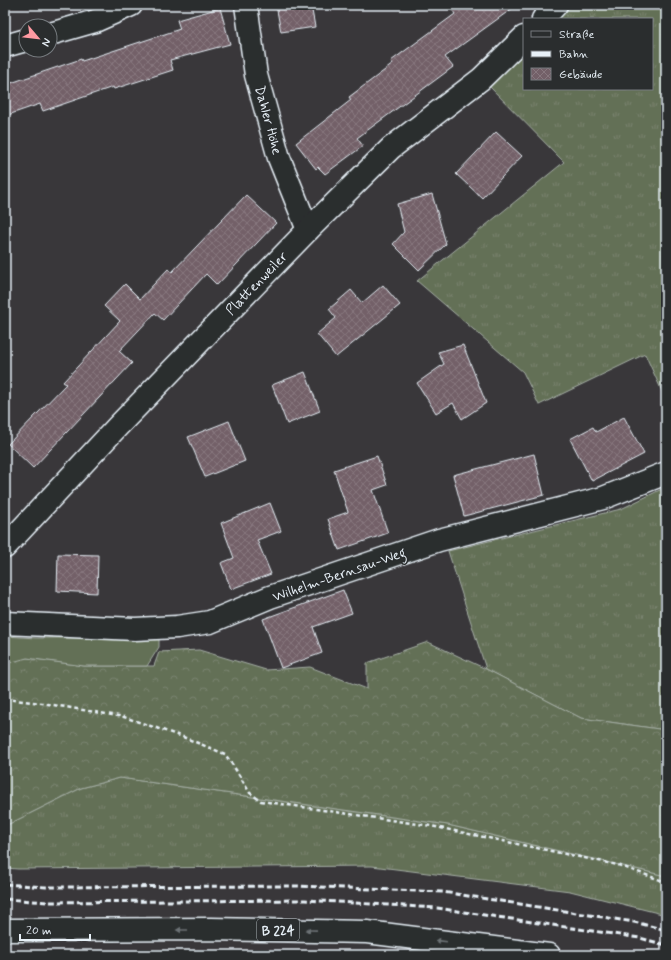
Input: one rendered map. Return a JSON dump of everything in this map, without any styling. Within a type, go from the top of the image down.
[{"type":"street","points":[[58,32],[95,21],[131,5]]},
{"type":"street","name":"Dahler Höhe","points":[[246,5],[256,76],[279,158],[308,230]]},
{"type":"street","points":[[544,18],[556,5]]},
{"type":"street","name":"Plattenweiler","points":[[5,546],[118,426],[308,230],[391,148],[480,79],[523,38]]},
{"type":"street","points":[[5,46],[18,42]]},
{"type":"street","name":"Wilhelm-Bernsau-Weg","points":[[5,623],[134,629],[177,627],[210,622],[270,597],[439,540],[603,498],[666,473]]},
{"type":"street","name":"B 224","points":[[5,930],[212,929],[368,932],[549,955]]},
{"type":"path","points":[[5,699],[42,703],[124,717],[183,737],[225,754],[250,793],[261,801],[431,826],[618,865],[666,882]]},
{"type":"green space","points":[[572,5],[666,5],[666,400],[645,354],[539,405],[523,372],[417,281],[564,162],[487,84],[523,51],[523,90],[653,90],[653,18],[558,18]]},
{"type":"green space","points":[[666,487],[666,730],[581,718],[486,669],[448,551],[621,509]]},
{"type":"green space","points":[[5,636],[36,638],[159,637],[159,647],[147,666],[84,666],[27,658],[5,664]]},
{"type":"green space","points":[[428,642],[486,669],[581,718],[666,730],[666,876],[448,825],[120,778],[81,788],[5,826],[5,661],[27,658],[84,666],[154,666],[159,652],[199,650],[266,670],[310,667],[367,689],[367,663]]},
{"type":"green space","points":[[120,778],[448,825],[666,876],[666,915],[570,891],[372,866],[5,868],[5,826],[81,788]]},
{"type":"building","points":[[276,5],[311,5],[315,27],[281,32]]},
{"type":"building","points":[[449,5],[517,5],[445,57],[453,67],[357,138],[363,146],[325,174],[318,167],[316,169],[296,143],[351,100],[349,97],[393,64],[391,61],[455,14]]},
{"type":"building","points":[[220,8],[230,44],[170,60],[173,70],[114,89],[113,87],[43,111],[40,104],[5,116],[5,85],[81,59],[82,61],[180,29],[177,20]]},
{"type":"building","points":[[496,132],[522,156],[482,198],[456,174]]},
{"type":"building","points":[[432,194],[446,244],[419,270],[393,244],[404,232],[397,204]]},
{"type":"building","points":[[246,195],[276,223],[217,285],[206,274],[163,320],[155,313],[119,351],[132,363],[33,468],[8,444],[66,384],[63,382],[120,321],[104,306],[125,284],[140,299],[168,269],[172,272]]},
{"type":"building","points":[[383,285],[400,305],[336,357],[317,334],[336,318],[329,309],[351,290],[362,303]]},
{"type":"building","points":[[463,345],[486,403],[462,419],[453,403],[436,413],[417,383],[444,364],[438,352]]},
{"type":"building","points":[[305,372],[320,411],[287,424],[272,385]]},
{"type":"building","points":[[624,417],[644,454],[592,481],[570,439],[593,427],[596,432]]},
{"type":"building","points":[[229,421],[245,461],[205,477],[188,437]]},
{"type":"building","points":[[534,454],[544,495],[464,516],[453,475]]},
{"type":"building","points":[[377,456],[387,485],[373,490],[388,533],[339,550],[328,519],[348,512],[334,470]]},
{"type":"building","points":[[270,503],[281,531],[257,540],[271,574],[231,589],[221,563],[234,558],[221,523]]},
{"type":"building","points":[[58,554],[98,555],[97,593],[57,591]]},
{"type":"building","points":[[343,590],[352,613],[313,627],[322,653],[281,668],[263,619]]},
{"type":"railway","points":[[5,884],[46,887],[297,886],[443,892],[634,922],[666,930]]},
{"type":"railway","points":[[5,899],[48,902],[305,900],[437,908],[640,938],[666,945]]}]
